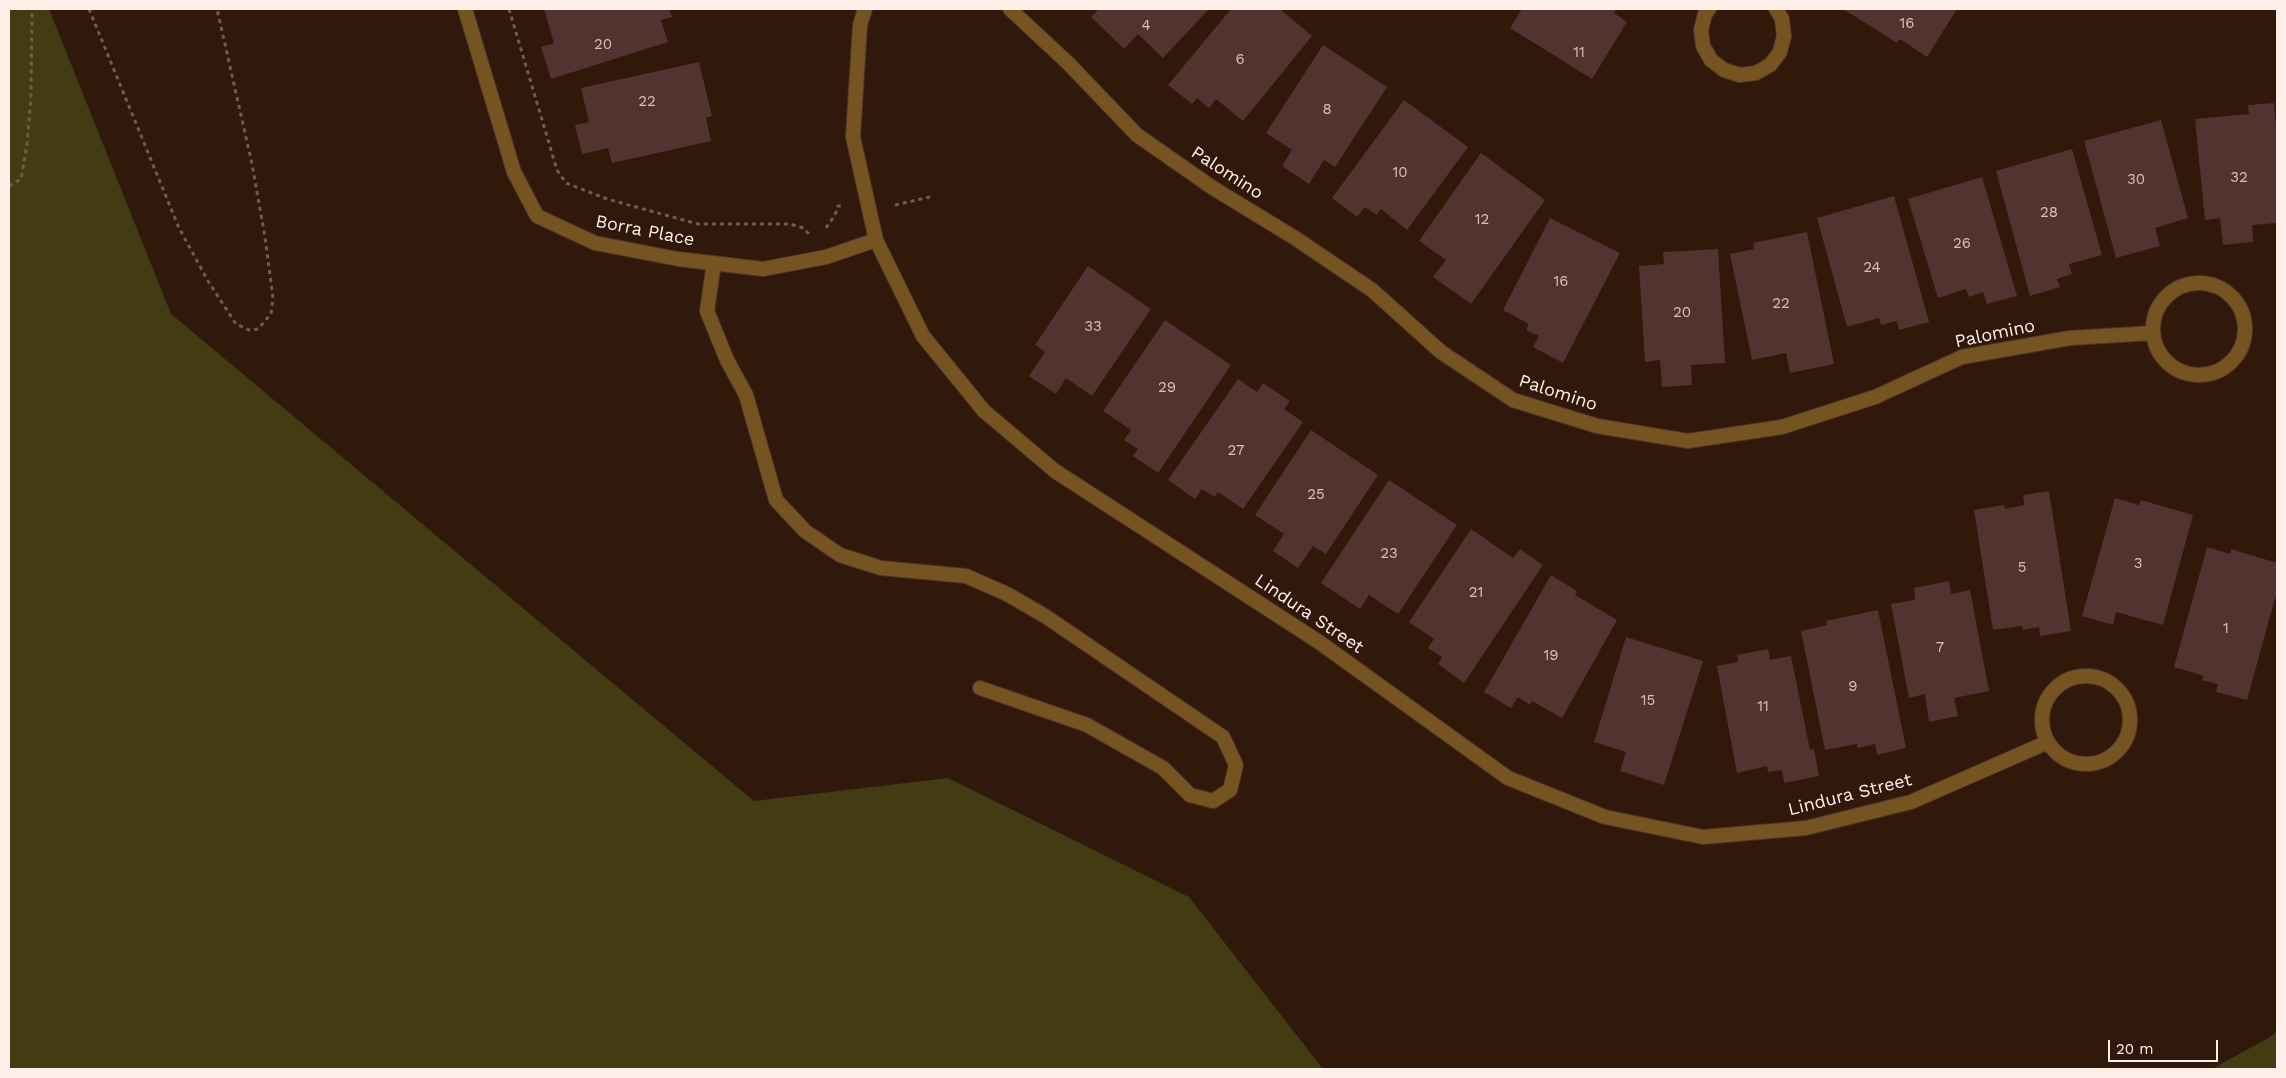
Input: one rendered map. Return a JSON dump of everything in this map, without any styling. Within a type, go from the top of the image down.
[{"type":"street","name":"Borra Place","points":[[466,9],[514,172],[537,216],[594,243],[678,259],[763,269],[826,258],[876,240]]},
{"type":"street","name":"Lindura Street","points":[[865,9],[860,25],[853,137],[876,240],[923,336],[984,410],[1055,470],[1319,642],[1508,778],[1605,818],[1703,837],[1806,828],[1910,802],[2048,742]]},
{"type":"street","name":"Palomino","points":[[1010,9],[1068,63],[1137,136],[1213,188],[1295,238],[1372,290],[1441,352],[1513,400],[1597,426],[1688,441],[1782,426],[1875,397],[1962,357],[2070,338],[2153,333]]},
{"type":"street","points":[[1709,9],[1705,14],[1701,30],[1703,46],[1711,60],[1724,70],[1740,75],[1756,73],[1770,64],[1780,52],[1784,36],[1782,19],[1776,9]]},
{"type":"street","points":[[714,263],[707,311],[727,360],[746,395],[776,500],[805,531],[840,555],[880,568],[966,576],[1007,594],[1045,616],[1223,737],[1236,765],[1230,790],[1213,801],[1190,795],[1163,768],[1087,725],[980,688]]},
{"type":"street","points":[[2195,283],[2213,285],[2229,293],[2240,308],[2246,325],[2243,343],[2235,359],[2220,370],[2203,376],[2185,374],[2169,365],[2158,351],[2153,333],[2155,315],[2164,299],[2178,288],[2195,283]]},
{"type":"street","points":[[2080,676],[2098,677],[2113,685],[2124,697],[2130,714],[2129,731],[2121,747],[2108,758],[2092,764],[2075,763],[2059,755],[2048,742],[2043,726],[2044,708],[2051,693],[2064,682],[2080,676]]},
{"type":"path","points":[[9,186],[21,179],[27,144],[32,9]]},
{"type":"path","points":[[89,9],[180,228],[208,281],[236,324],[249,330],[258,329],[270,314],[273,298],[266,236],[252,164],[217,9]]},
{"type":"path","points":[[509,9],[557,170],[566,184],[606,199],[698,224],[790,224],[803,228],[812,237]]},
{"type":"path","points":[[820,234],[835,215],[838,206],[895,205],[930,197]]},
{"type":"shaded area","points":[[9,9],[49,9],[171,314],[754,801],[948,778],[1189,897],[1323,1069],[9,1069]]},
{"type":"shaded area","points":[[2277,1032],[2277,1069],[2212,1069],[2270,1037]]},
{"type":"building","points":[[544,9],[669,9],[672,17],[661,20],[668,42],[551,79],[541,47],[554,43]]},
{"type":"building","points":[[1099,9],[1209,9],[1163,58],[1138,34],[1124,49],[1091,17]]},
{"type":"building","points":[[1231,9],[1280,9],[1312,36],[1243,121],[1216,99],[1209,108],[1197,98],[1192,104],[1168,85]]},
{"type":"building","points":[[1522,9],[1617,9],[1614,13],[1627,22],[1592,79],[1510,28]]},
{"type":"building","points":[[1843,9],[1957,9],[1927,57],[1900,39],[1897,43]]},
{"type":"building","points":[[1323,45],[1387,87],[1335,167],[1324,160],[1309,184],[1282,166],[1292,150],[1266,133]]},
{"type":"building","points":[[699,62],[712,116],[706,118],[711,141],[612,163],[608,148],[582,154],[575,125],[589,122],[581,88]]},
{"type":"building","points":[[1404,100],[1468,147],[1407,230],[1381,209],[1377,215],[1365,207],[1357,217],[1332,198]]},
{"type":"building","points":[[2274,103],[2277,137],[2277,223],[2252,225],[2253,242],[2223,245],[2220,218],[2205,220],[2195,119],[2249,114],[2248,105]]},
{"type":"building","points":[[2161,120],[2188,218],[2155,228],[2160,246],[2116,258],[2084,141]]},
{"type":"building","points":[[2072,149],[2102,255],[2069,264],[2072,274],[2057,279],[2060,287],[2030,296],[1996,171]]},
{"type":"building","points":[[1481,153],[1545,200],[1471,304],[1433,277],[1446,260],[1419,241]]},
{"type":"building","points":[[1982,177],[2017,296],[1987,304],[1983,292],[1969,297],[1966,289],[1938,298],[1908,199]]},
{"type":"building","points":[[1894,196],[1929,322],[1899,330],[1897,321],[1881,325],[1879,318],[1847,327],[1817,218]]},
{"type":"building","points":[[1550,218],[1620,253],[1563,363],[1533,347],[1539,336],[1526,330],[1529,324],[1503,310]]},
{"type":"building","points":[[1807,232],[1834,364],[1790,373],[1786,353],[1752,360],[1730,254],[1754,249],[1753,243]]},
{"type":"building","points":[[1718,249],[1725,363],[1691,365],[1692,385],[1662,387],[1660,360],[1645,362],[1639,266],[1664,264],[1663,252]]},
{"type":"building","points":[[1088,266],[1151,309],[1092,396],[1066,378],[1056,394],[1029,376],[1045,352],[1035,345]]},
{"type":"building","points":[[1165,320],[1231,365],[1158,473],[1133,456],[1138,449],[1124,440],[1131,430],[1103,411]]},
{"type":"building","points":[[1238,379],[1257,392],[1263,383],[1290,401],[1284,409],[1303,422],[1243,509],[1218,492],[1215,497],[1202,489],[1195,499],[1168,480]]},
{"type":"building","points":[[1311,430],[1378,475],[1326,554],[1313,546],[1298,568],[1273,551],[1284,534],[1255,515]]},
{"type":"building","points":[[1389,480],[1457,525],[1398,614],[1369,595],[1360,609],[1321,583]]},
{"type":"building","points":[[2049,491],[2071,631],[2040,636],[2039,627],[2023,630],[2022,626],[1993,630],[1974,510],[2004,505],[2005,509],[2024,505],[2023,495]]},
{"type":"building","points":[[2115,498],[2139,505],[2141,500],[2193,515],[2163,625],[2116,612],[2113,625],[2082,616]]},
{"type":"building","points":[[1471,529],[1513,558],[1520,549],[1543,565],[1464,683],[1438,664],[1442,657],[1428,648],[1434,639],[1409,622]]},
{"type":"building","points":[[2207,547],[2230,554],[2231,549],[2277,563],[2277,591],[2247,700],[2216,692],[2218,684],[2202,680],[2204,676],[2174,667]]},
{"type":"building","points":[[1551,575],[1577,591],[1575,595],[1617,620],[1562,718],[1532,701],[1530,705],[1518,697],[1511,708],[1484,692]]},
{"type":"building","points":[[1949,581],[1951,594],[1970,590],[1989,691],[1954,698],[1958,716],[1929,722],[1925,694],[1909,698],[1891,604],[1915,600],[1914,588]]},
{"type":"building","points":[[1878,610],[1906,748],[1877,755],[1875,744],[1858,748],[1857,744],[1825,750],[1801,631],[1827,625],[1826,621]]},
{"type":"building","points":[[1626,637],[1703,661],[1664,785],[1620,771],[1626,752],[1594,742]]},
{"type":"building","points":[[1768,649],[1770,660],[1791,656],[1810,750],[1814,749],[1819,776],[1784,783],[1782,770],[1768,772],[1767,766],[1737,773],[1717,666],[1738,662],[1737,655]]}]
